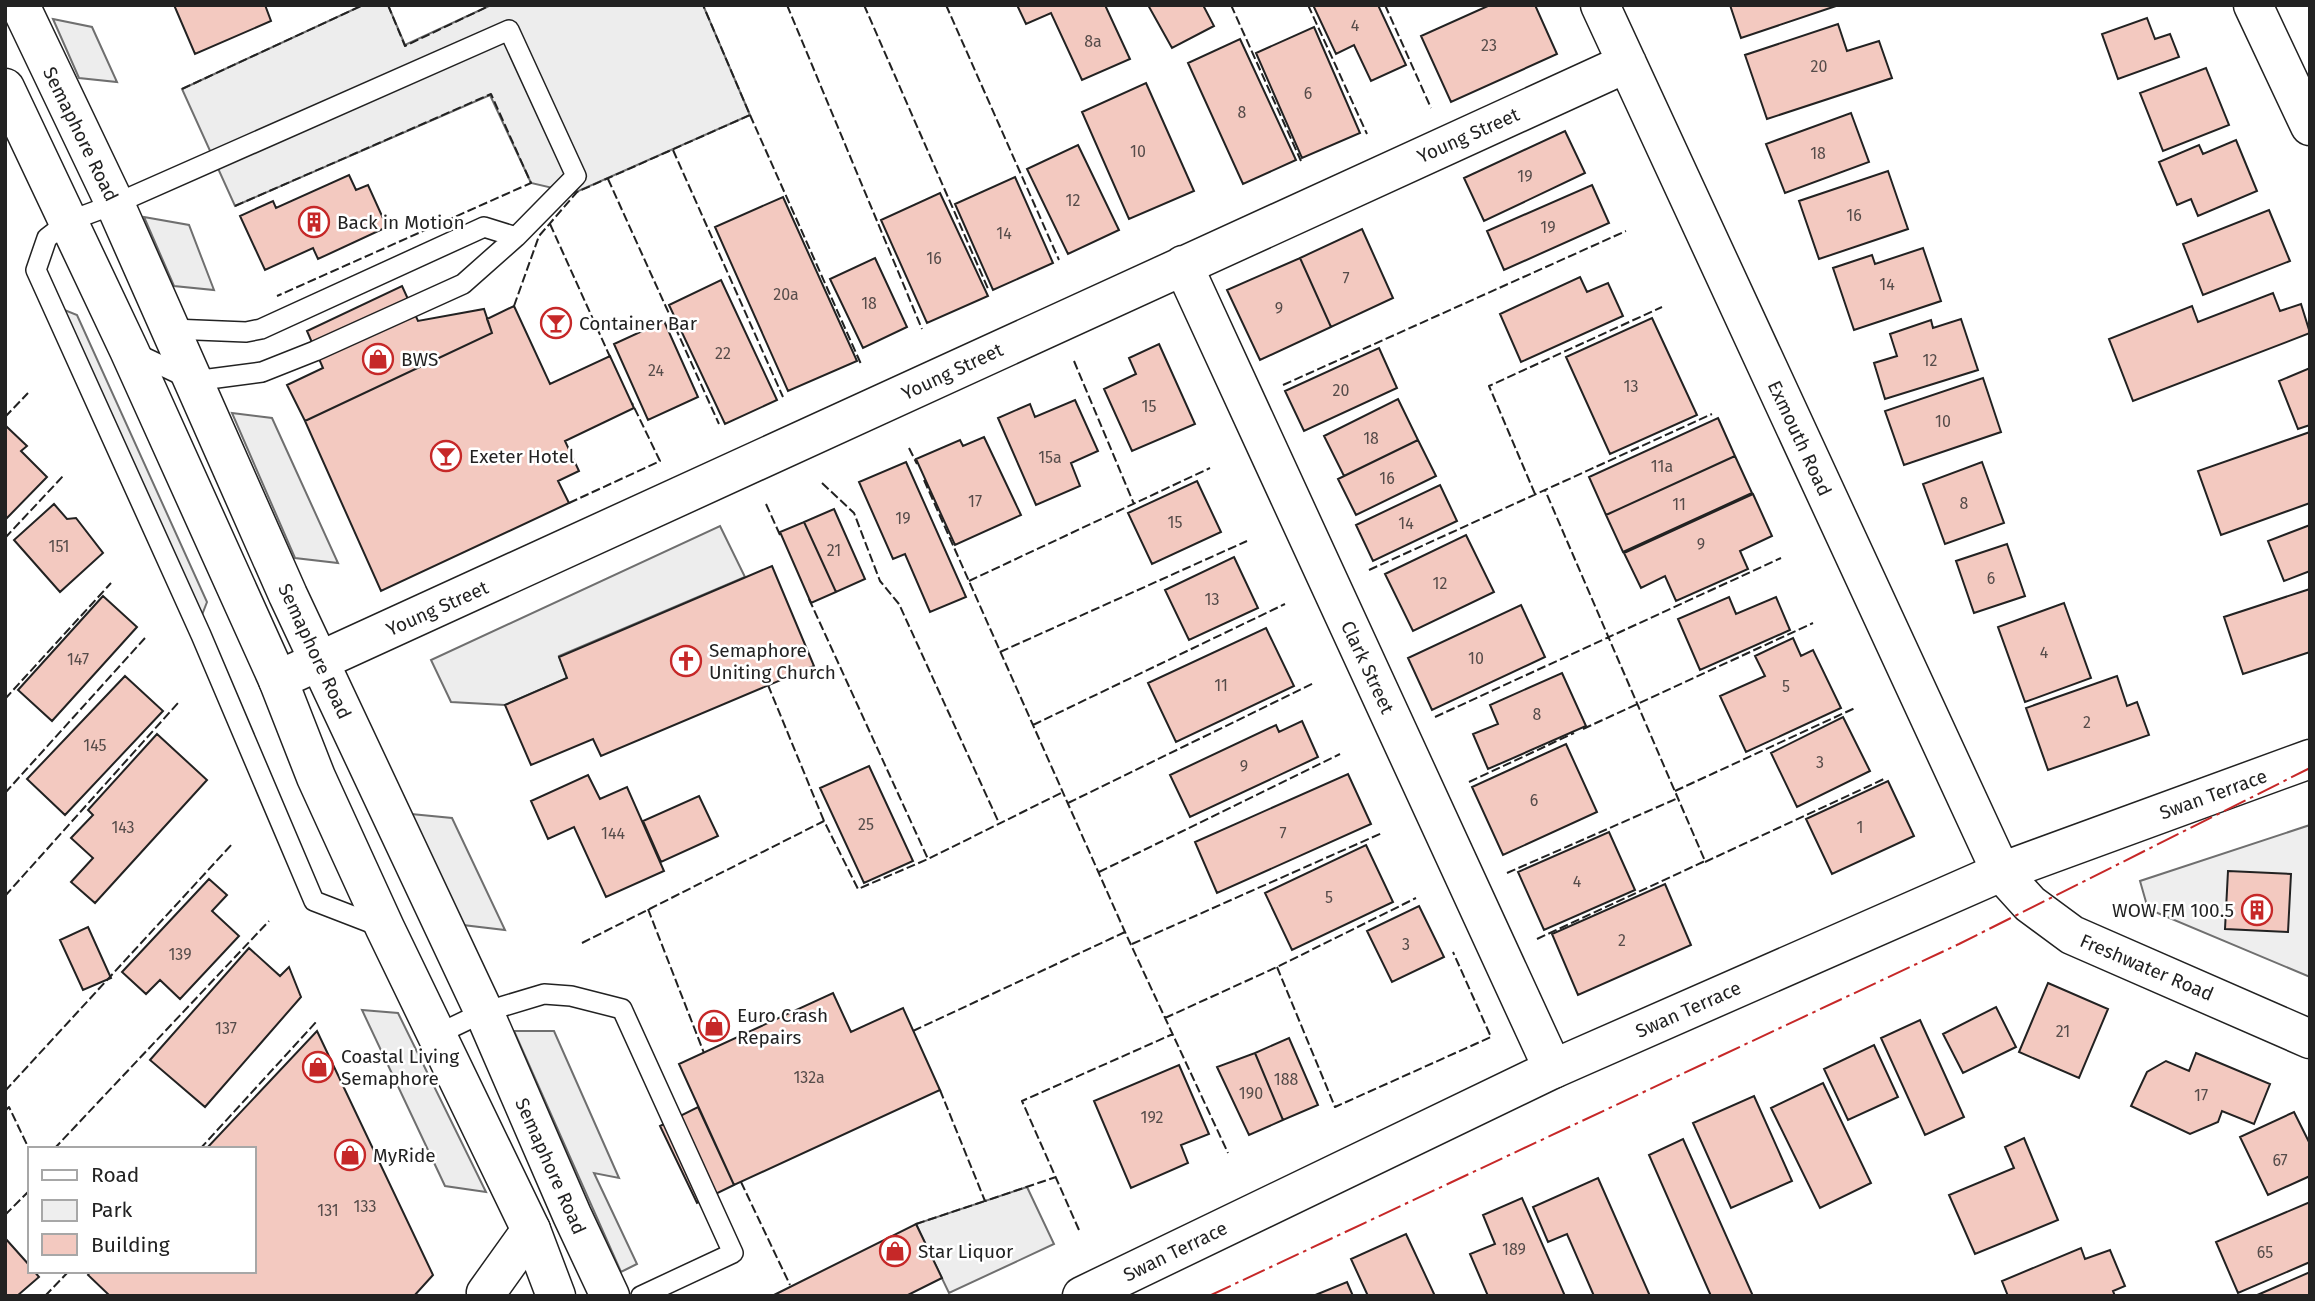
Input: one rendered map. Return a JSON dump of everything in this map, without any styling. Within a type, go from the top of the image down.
[{"type":"street","name":"Semaphore Road","points":[[20,5],[115,204],[288,595],[484,1012],[610,1296]]},
{"type":"street","name":"Exmouth Road","points":[[1600,5],[2001,872]]},
{"type":"street","points":[[2253,5],[2310,126]]},
{"type":"street","name":"Young Street","points":[[278,680],[1627,64]]},
{"type":"street","points":[[5,88],[129,350],[278,680],[316,777],[385,928],[531,1230],[556,1296]]},
{"type":"street","name":"Clark Street","points":[[1183,265],[1553,1069]]},
{"type":"street","name":"Swan Terrace","points":[[1082,1296],[1553,1069],[2001,872],[2310,759]]},
{"type":"street","name":"Freshwater Road","points":[[2001,872],[2030,904],[2072,935],[2310,1039]]},
{"type":"street","points":[[564,1296],[572,1215]]},
{"type":"street","points":[[486,1296],[531,1230]]},
{"type":"lane","points":[[129,350],[194,381],[262,372],[316,351],[463,284],[516,237],[576,176],[509,30],[115,204],[69,221],[47,238],[36,270],[201,635],[314,901],[385,928]]},
{"type":"lane","points":[[172,329],[246,332],[261,329],[484,227],[516,237]]},
{"type":"lane","points":[[436,1035],[484,1012],[544,993],[571,996],[622,1009],[733,1253],[641,1296]]},
{"type":"green space","points":[[2310,825],[2310,977],[2148,909],[2140,881]]},
{"type":"shaded area","points":[[363,5],[388,5],[405,45],[491,5],[703,5],[750,115],[574,193],[531,183],[490,95],[235,206],[182,89]]},
{"type":"shaded area","points":[[53,19],[92,27],[117,82],[79,78]]},
{"type":"shaded area","points":[[144,217],[189,225],[214,290],[174,286]]},
{"type":"shaded area","points":[[57,307],[77,315],[207,602],[200,620]]},
{"type":"shaded area","points":[[232,413],[272,418],[338,563],[295,558]]},
{"type":"shaded area","points":[[720,526],[745,577],[559,656],[567,678],[505,705],[451,702],[431,660]]},
{"type":"shaded area","points":[[411,814],[452,818],[505,930],[463,925]]},
{"type":"shaded area","points":[[362,1010],[398,1013],[486,1192],[445,1186]]},
{"type":"shaded area","points":[[514,1031],[554,1031],[619,1178],[594,1173],[637,1264],[621,1272]]},
{"type":"shaded area","points":[[1027,1187],[1054,1244],[949,1293],[916,1224]]},
{"type":"building","points":[[174,5],[265,5],[271,21],[195,54]]},
{"type":"building","points":[[1017,5],[1105,5],[1130,59],[1082,80],[1051,13],[1026,24]]},
{"type":"building","points":[[1148,5],[1203,5],[1214,26],[1172,48]]},
{"type":"building","points":[[1313,5],[1378,5],[1406,65],[1371,81],[1354,45],[1336,54]]},
{"type":"building","points":[[1490,5],[1535,5],[1557,54],[1451,102],[1421,36]]},
{"type":"building","points":[[1730,5],[1839,5],[1741,38]]},
{"type":"building","points":[[2147,18],[2155,39],[2170,34],[2179,57],[2118,79],[2102,34]]},
{"type":"building","points":[[1838,24],[1847,51],[1879,41],[1892,78],[1767,119],[1745,55]]},
{"type":"building","points":[[1314,27],[1360,133],[1302,158],[1256,53]]},
{"type":"building","points":[[1240,39],[1296,160],[1243,184],[1188,63]]},
{"type":"building","points":[[2206,68],[2229,125],[2163,151],[2140,93]]},
{"type":"building","points":[[1146,83],[1194,191],[1129,219],[1082,112]]},
{"type":"building","points":[[1851,113],[1869,162],[1785,193],[1766,144]]},
{"type":"building","points":[[1565,131],[1585,173],[1484,221],[1464,178]]},
{"type":"building","points":[[2236,140],[2257,191],[2198,216],[2191,199],[2177,205],[2159,162],[2199,145],[2203,154]]},
{"type":"building","points":[[1078,145],[1119,230],[1068,254],[1027,169]]},
{"type":"building","points":[[1888,171],[1908,229],[1819,259],[1799,201]]},
{"type":"building","name":"Back in Motion","points":[[349,175],[356,190],[368,185],[387,227],[318,259],[313,248],[265,270],[240,216],[273,201],[276,208]]},
{"type":"building","points":[[1015,177],[1053,263],[993,290],[955,204]]},
{"type":"building","points":[[1592,185],[1609,223],[1504,270],[1487,231]]},
{"type":"building","points":[[940,193],[988,296],[927,323],[881,220]]},
{"type":"building","points":[[783,197],[857,361],[788,391],[715,227]]},
{"type":"building","points":[[2269,210],[2290,261],[2203,295],[2183,244]]},
{"type":"building","points":[[1362,229],[1393,298],[1331,327],[1300,258]]},
{"type":"building","points":[[1923,248],[1941,301],[1854,330],[1833,268],[1872,255],[1875,264]]},
{"type":"building","points":[[875,258],[907,327],[863,348],[830,279]]},
{"type":"building","points":[[1300,258],[1331,327],[1260,360],[1227,290]]},
{"type":"building","points":[[1580,277],[1587,292],[1608,283],[1623,316],[1521,362],[1500,314]]},
{"type":"building","points":[[721,280],[777,400],[725,424],[669,305]]},
{"type":"building","name":"BWS","points":[[402,286],[418,321],[484,309],[492,333],[305,421],[287,385],[323,368],[307,331]]},
{"type":"building","points":[[2273,293],[2280,311],[2301,304],[2310,333],[2133,401],[2109,339],[2192,306],[2198,322]]},
{"type":"building","name":"Exeter Hotel","points":[[514,306],[550,384],[610,356],[634,408],[565,441],[579,471],[558,481],[569,503],[381,591],[305,421],[492,333],[487,319]]},
{"type":"building","points":[[1652,318],[1697,415],[1610,454],[1566,357]]},
{"type":"building","points":[[1961,319],[1978,370],[1885,399],[1874,363],[1897,356],[1890,334],[1931,320],[1933,328]]},
{"type":"building","points":[[664,321],[698,397],[648,420],[614,344]]},
{"type":"building","points":[[1159,344],[1195,424],[1132,451],[1104,389],[1136,374],[1129,358]]},
{"type":"building","points":[[1379,348],[1397,388],[1304,431],[1285,391]]},
{"type":"building","points":[[2310,368],[2310,425],[2298,429],[2279,381]]},
{"type":"building","points":[[1983,378],[2001,432],[1904,465],[1885,411]]},
{"type":"building","points":[[1398,399],[1418,440],[1344,476],[1324,436]]},
{"type":"building","points":[[1075,400],[1098,451],[1071,463],[1080,486],[1036,505],[998,418],[1030,404],[1035,417]]},
{"type":"building","points":[[1718,418],[1735,456],[1606,515],[1589,477]]},
{"type":"building","points":[[7,427],[27,446],[21,451],[47,477],[5,520],[5,429]]},
{"type":"building","points":[[2310,432],[2310,503],[2221,535],[2198,471]]},
{"type":"building","points":[[984,437],[1021,515],[955,545],[916,459],[960,440],[963,446]]},
{"type":"building","points":[[1418,440],[1436,476],[1356,515],[1338,479]]},
{"type":"building","points":[[1735,456],[1752,493],[1623,552],[1606,515]]},
{"type":"building","points":[[906,462],[966,597],[930,612],[905,554],[893,559],[859,482]]},
{"type":"building","points":[[1982,462],[2004,523],[1945,544],[1923,484]]},
{"type":"building","points":[[1197,481],[1221,532],[1152,564],[1128,513]]},
{"type":"building","points":[[1440,485],[1457,521],[1373,561],[1356,525]]},
{"type":"building","points":[[1753,494],[1772,536],[1740,551],[1748,569],[1676,601],[1665,576],[1641,588],[1624,553]]},
{"type":"building","points":[[54,504],[67,519],[76,518],[103,553],[60,592],[14,540]]},
{"type":"building","points":[[834,509],[865,579],[836,592],[804,522]]},
{"type":"building","points":[[804,522],[836,592],[811,603],[780,532]]},
{"type":"building","points":[[2310,525],[2310,571],[2284,581],[2268,541]]},
{"type":"building","points":[[1466,535],[1494,592],[1413,631],[1385,574]]},
{"type":"building","points":[[2007,544],[2025,596],[1974,613],[1956,561]]},
{"type":"building","points":[[1234,557],[1258,608],[1189,640],[1165,590]]},
{"type":"building","name":"Semaphore Uniting Church","points":[[772,566],[814,666],[601,756],[593,739],[531,765],[505,705],[567,678],[559,657]]},
{"type":"building","points":[[2310,589],[2310,652],[2243,674],[2224,617]]},
{"type":"building","points":[[103,596],[137,627],[52,721],[18,690]]},
{"type":"building","points":[[1729,597],[1736,614],[1776,597],[1790,630],[1700,670],[1678,619]]},
{"type":"building","points":[[2064,603],[2091,678],[2025,702],[1998,627]]},
{"type":"building","points":[[1521,605],[1545,657],[1432,710],[1408,658]]},
{"type":"building","points":[[1266,628],[1294,686],[1176,742],[1148,683]]},
{"type":"building","points":[[1793,638],[1801,656],[1813,650],[1841,708],[1746,752],[1720,696],[1765,676],[1755,656]]},
{"type":"building","points":[[1562,673],[1586,726],[1488,769],[1473,734],[1498,724],[1490,705]]},
{"type":"building","points":[[125,676],[163,711],[65,815],[27,779]]},
{"type":"building","points":[[2117,676],[2127,706],[2137,702],[2149,735],[2048,770],[2026,708]]},
{"type":"building","points":[[1843,717],[1870,771],[1797,807],[1771,753]]},
{"type":"building","points":[[1302,721],[1318,757],[1190,817],[1170,775],[1276,725],[1279,732]]},
{"type":"building","points":[[157,734],[207,780],[95,903],[71,882],[93,858],[71,838],[93,815],[88,810]]},
{"type":"building","points":[[1566,744],[1597,812],[1503,855],[1472,787]]},
{"type":"building","points":[[869,766],[913,861],[864,883],[820,788]]},
{"type":"building","points":[[1348,774],[1371,824],[1217,893],[1195,842]]},
{"type":"building","points":[[588,775],[600,799],[627,787],[664,871],[606,897],[574,827],[548,839],[531,801]]},
{"type":"building","points":[[1888,781],[1914,836],[1832,874],[1806,819]]},
{"type":"building","points":[[699,796],[718,836],[661,862],[643,821]]},
{"type":"building","points":[[1609,832],[1635,890],[1544,930],[1518,872]]},
{"type":"building","points":[[1366,845],[1393,902],[1292,950],[1265,893]]},
{"type":"building","name":"WOW FM 100.5","points":[[2228,871],[2291,874],[2288,932],[2225,929]]},
{"type":"building","points":[[209,879],[227,895],[212,911],[239,936],[180,999],[160,980],[146,994],[122,972]]},
{"type":"building","points":[[1665,884],[1691,945],[1578,995],[1552,934]]},
{"type":"building","points":[[1419,906],[1444,957],[1392,982],[1367,931]]},
{"type":"building","points":[[88,927],[111,978],[83,990],[60,940]]},
{"type":"building","points":[[249,948],[280,976],[289,967],[301,997],[205,1107],[150,1060]]},
{"type":"building","points":[[2048,983],[2108,1009],[2079,1078],[2019,1052]]},
{"type":"building","points":[[833,993],[851,1032],[903,1008],[940,1090],[734,1185],[679,1064]]},
{"type":"building","points":[[1996,1007],[2016,1047],[1963,1073],[1943,1034]]},
{"type":"building","points":[[1920,1020],[1964,1117],[1925,1135],[1881,1038]]},
{"type":"building","points":[[317,1031],[433,1275],[414,1296],[110,1296],[88,1275],[90,1273],[256,1273],[256,1147],[208,1147]]},
{"type":"building","points":[[1289,1038],[1318,1105],[1283,1120],[1255,1053]]},
{"type":"building","points":[[1874,1045],[1898,1097],[1848,1120],[1824,1069]]},
{"type":"building","points":[[1255,1053],[1283,1120],[1249,1135],[1217,1067]]},
{"type":"building","points":[[2196,1053],[2270,1084],[2254,1124],[2222,1111],[2218,1122],[2190,1134],[2131,1106],[2147,1072],[2166,1061],[2189,1071]]},
{"type":"building","points":[[1179,1065],[1209,1134],[1181,1145],[1188,1163],[1131,1188],[1094,1101]]},
{"type":"building","points":[[1823,1083],[1871,1183],[1820,1208],[1771,1108]]},
{"type":"building","points":[[1754,1096],[1792,1181],[1731,1208],[1693,1123]]},
{"type":"building","points":[[698,1107],[734,1185],[697,1203],[660,1126]]},
{"type":"building","points":[[2294,1112],[2310,1144],[2310,1176],[2268,1195],[2240,1137]]},
{"type":"building","points":[[2024,1138],[2058,1220],[1975,1254],[1949,1195],[2014,1168],[2005,1147]]},
{"type":"building","points":[[1683,1139],[1753,1296],[1711,1296],[1649,1155]]},
{"type":"building","points":[[1598,1178],[1650,1296],[1594,1296],[1567,1234],[1548,1242],[1533,1207]]},
{"type":"building","points":[[1522,1198],[1565,1296],[1488,1296],[1470,1254],[1495,1244],[1483,1215]]},
{"type":"building","points":[[2310,1202],[2310,1262],[2238,1293],[2216,1242]]},
{"type":"building","name":"Star Liquor","points":[[916,1224],[942,1278],[906,1296],[772,1296]]},
{"type":"building","points":[[1406,1234],[1435,1296],[1368,1296],[1351,1259]]},
{"type":"building","points":[[5,1238],[28,1264],[28,1273],[36,1273],[39,1277],[17,1296],[5,1296]]},
{"type":"building","points":[[2081,1248],[2085,1259],[2110,1250],[2125,1286],[2113,1291],[2115,1296],[2008,1296],[2002,1281]]},
{"type":"building","points":[[2310,1272],[2310,1296],[2255,1296]]},
{"type":"building","points":[[1347,1282],[1353,1296],[1313,1296]]},
{"type":"fence","points":[[182,89],[363,5]]},
{"type":"fence","points":[[388,5],[405,46],[491,5]]},
{"type":"fence","points":[[514,306],[539,236],[577,192],[750,115],[703,5]]},
{"type":"fence","points":[[787,5],[922,329]]},
{"type":"fence","points":[[864,5],[989,291]]},
{"type":"fence","points":[[946,5],[1059,260]]},
{"type":"fence","points":[[1231,5],[1301,161]]},
{"type":"fence","points":[[1308,5],[1367,134]]},
{"type":"fence","points":[[1385,5],[1431,108]]},
{"type":"fence","points":[[235,206],[491,94],[531,183],[277,296]]},
{"type":"fence","points":[[750,115],[861,364]]},
{"type":"fence","points":[[673,150],[783,397]]},
{"type":"fence","points":[[608,179],[719,424]]},
{"type":"fence","points":[[550,224],[611,359]]},
{"type":"fence","points":[[1283,385],[1626,231]]},
{"type":"fence","points":[[1535,494],[1489,386],[1662,307]]},
{"type":"fence","points":[[1074,361],[1134,504]]},
{"type":"fence","points":[[5,417],[28,393]]},
{"type":"fence","points":[[569,503],[660,461],[632,403]]},
{"type":"fence","points":[[1369,570],[1712,414]]},
{"type":"fence","points":[[909,448],[917,464]]},
{"type":"fence","points":[[969,581],[1210,468]]},
{"type":"fence","points":[[5,538],[64,475]]},
{"type":"fence","points":[[924,480],[1125,932],[1228,1153]]},
{"type":"fence","points":[[822,483],[854,513],[880,581],[899,604],[999,823]]},
{"type":"fence","points":[[1537,939],[1705,861],[1545,490]]},
{"type":"fence","points":[[766,504],[780,535]]},
{"type":"fence","points":[[1000,652],[1247,541]]},
{"type":"fence","points":[[1435,717],[1781,558]]},
{"type":"fence","points":[[5,699],[111,583]]},
{"type":"fence","points":[[809,599],[928,859]]},
{"type":"fence","points":[[1033,725],[1285,604]]},
{"type":"fence","points":[[1583,729],[1813,623]]},
{"type":"fence","points":[[5,793],[145,638]]},
{"type":"fence","points":[[1068,803],[1314,683]]},
{"type":"fence","points":[[768,685],[824,821]]},
{"type":"fence","points":[[5,896],[178,703]]},
{"type":"fence","points":[[1675,791],[1855,708]]},
{"type":"fence","points":[[1469,782],[1574,733]]},
{"type":"fence","points":[[1099,872],[1340,754]]},
{"type":"fence","points":[[1705,862],[1886,778]]},
{"type":"fence","points":[[582,943],[824,821],[858,889],[928,859],[1063,792]]},
{"type":"fence","points":[[1507,873],[1678,798]]},
{"type":"fence","points":[[1132,944],[1382,833]]},
{"type":"fence","points":[[5,1091],[233,843]]},
{"type":"fence","points":[[1165,1018],[1277,967],[1416,898]]},
{"type":"fence","points":[[648,909],[704,1053]]},
{"type":"fence","points":[[56,1147],[269,921]]},
{"type":"fence","points":[[913,1031],[1125,932]]},
{"type":"fence","points":[[1277,967],[1335,1107],[1491,1037],[1453,952]]},
{"type":"fence","points":[[202,1147],[317,1021]]},
{"type":"fence","points":[[1079,1230],[1022,1101],[1173,1034]]},
{"type":"fence","points":[[940,1090],[985,1201],[1056,1177]]},
{"type":"fence","points":[[5,1111],[9,1107],[28,1147]]},
{"type":"fence","points":[[741,1182],[790,1285]]},
{"type":"fence","points":[[5,1215],[28,1192]]},
{"type":"fence","points":[[916,1224],[985,1201]]},
{"type":"fence","points":[[45,1296],[67,1273]]},
{"type":"power","points":[[1209,1296],[1959,944],[2310,768]]},
{"type":"place","name":"Back in Motion","points":[[314,222]]},
{"type":"place","name":"Container Bar","points":[[556,323]]},
{"type":"place","name":"BWS","points":[[378,359]]},
{"type":"place","name":"Exeter Hotel","points":[[446,456]]},
{"type":"place","name":"Semaphore Uniting Church","points":[[686,661]]},
{"type":"place","name":"WOW FM 100.5","points":[[2257,910]]},
{"type":"place","name":"Euro Crash Repairs","points":[[714,1026]]},
{"type":"place","name":"Coastal Living Semaphore","points":[[318,1067]]},
{"type":"place","name":"MyRide","points":[[350,1155]]},
{"type":"place","name":"Star Liquor","points":[[895,1251]]}]
